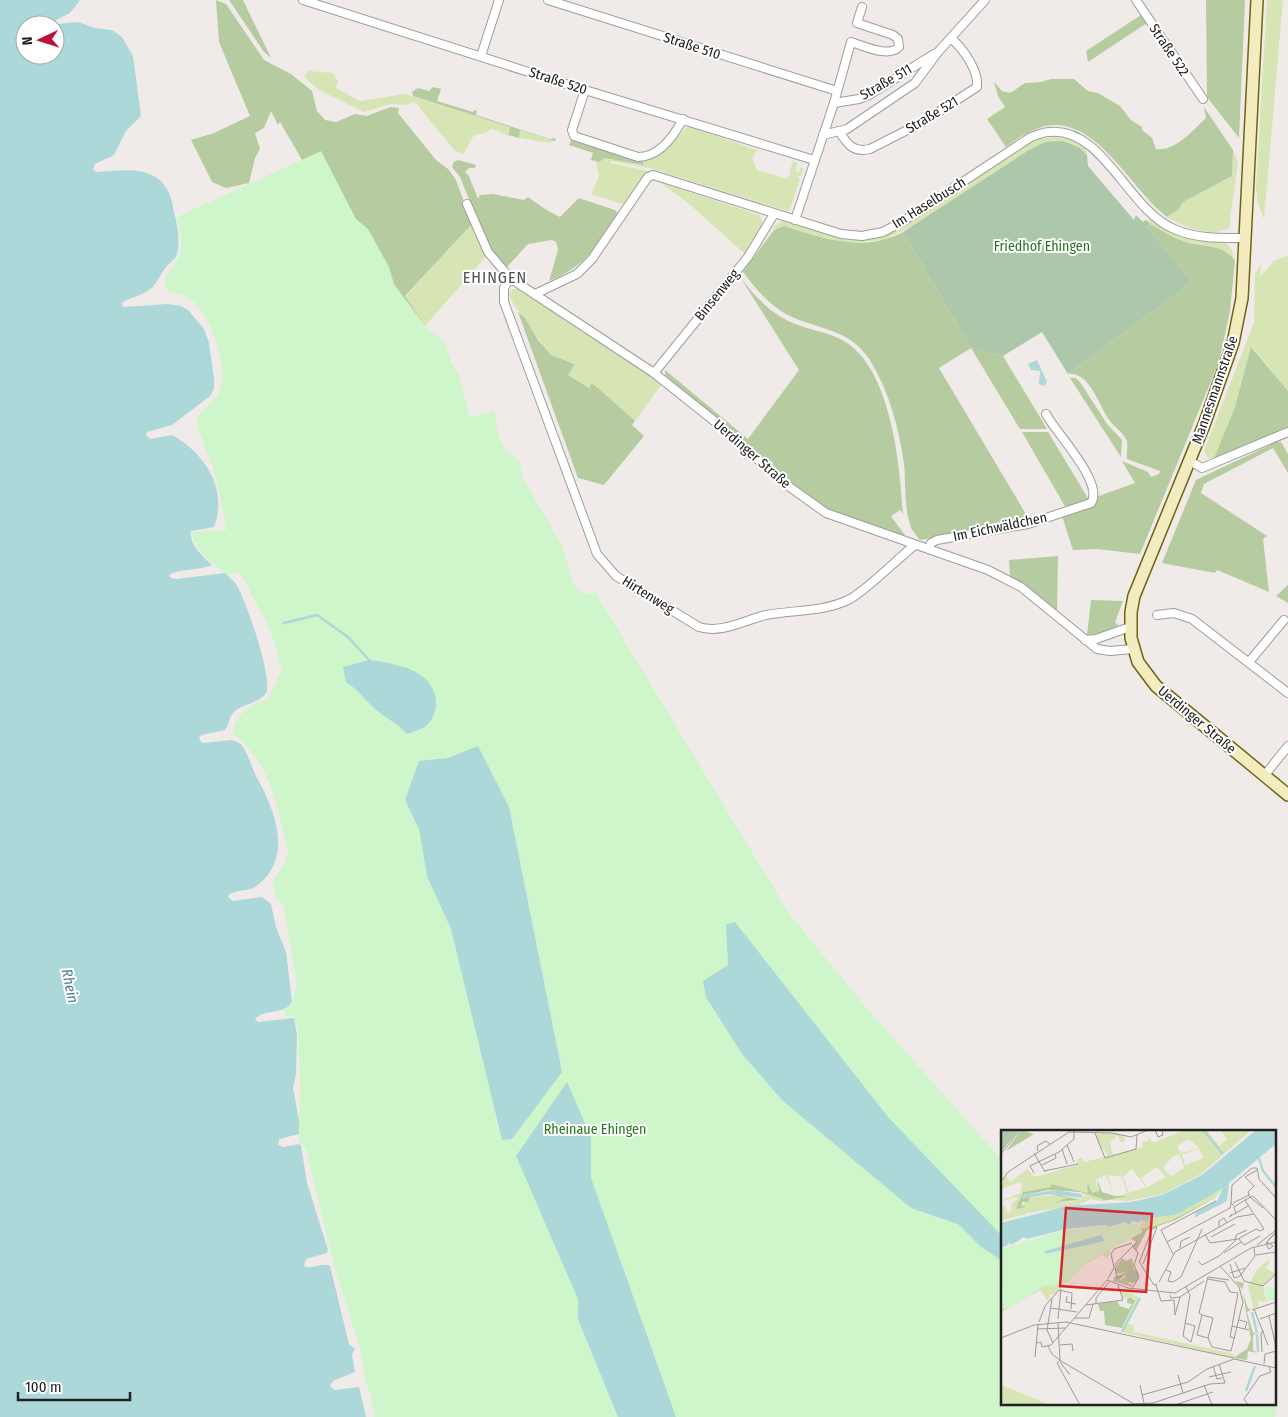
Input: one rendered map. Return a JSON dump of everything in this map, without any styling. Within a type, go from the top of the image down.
[{"type":"main road","name":"Mannesmannstraße","points":[[1133,649],[1130,628],[1134,596],[1190,460],[1234,343],[1242,298],[1257,0]]},
{"type":"main road","name":"Uerdinger Straße","points":[[1133,649],[1138,662],[1146,674],[1166,696],[1288,795]]},
{"type":"street","name":"Straße 520","points":[[303,0],[585,90],[814,160]]},
{"type":"street","points":[[482,56],[499,0]]},
{"type":"street","name":"Straße 510","points":[[548,0],[837,91]]},
{"type":"street","name":"Straße 511","points":[[823,135],[847,128],[915,83],[938,52],[985,0]]},
{"type":"street","name":"Straße 522","points":[[1136,0],[1203,99]]},
{"type":"street","points":[[795,220],[834,102],[851,42],[888,52],[894,51],[899,46],[898,39],[893,35],[857,22],[862,7]]},
{"type":"street","name":"Straße 521","points":[[839,131],[850,147],[863,151],[870,150],[921,123],[977,87],[978,80],[962,48],[951,38]]},
{"type":"street","name":"Straße 511","points":[[834,102],[859,99],[869,95],[938,52]]},
{"type":"street","points":[[585,90],[572,130],[574,136],[638,157],[645,156],[669,143],[682,119]]},
{"type":"street","name":"Im Haselbusch","points":[[535,294],[577,274],[592,259],[648,177],[653,175],[841,234],[862,236],[883,232],[906,220],[1031,137],[1049,132],[1068,133],[1092,146],[1149,214],[1173,229],[1199,237],[1245,238]]},
{"type":"street","name":"Uerdinger Straße","points":[[467,204],[488,252],[510,278],[654,372],[718,424],[784,483],[826,513],[988,570],[1021,587],[1097,649],[1110,651],[1133,649]]},
{"type":"street","name":"Binsenweg","points":[[654,372],[748,256],[774,214]]},
{"type":"street","name":"Hirtenweg","points":[[510,278],[504,288],[504,302],[597,554],[616,576],[699,627],[706,629],[726,627],[766,616],[836,605],[851,598],[915,544]]},
{"type":"street","name":"Im Eichwäldchen","points":[[929,550],[931,543],[937,540],[1028,524],[1091,503],[1094,499],[1094,488],[1072,448],[1056,431],[1046,414]]},
{"type":"street","points":[[1190,460],[1202,468],[1288,432]]},
{"type":"street","points":[[1157,615],[1174,613],[1192,619],[1288,693]]},
{"type":"street","points":[[1250,662],[1284,620]]},
{"type":"street","points":[[1085,640],[1096,639],[1130,628]]},
{"type":"street","points":[[1264,776],[1288,746]]},
{"type":"green space","points":[[216,0],[226,4],[264,60],[291,74],[312,91],[317,111],[325,120],[336,122],[355,114],[367,116],[390,107],[399,108],[398,113],[436,160],[448,169],[456,180],[472,224],[405,296],[425,326],[344,232],[280,122],[278,125],[271,111],[264,128],[255,133],[260,149],[255,158],[249,183],[226,188],[212,182],[191,140],[214,133],[250,116],[219,42]]},
{"type":"green space","points":[[229,0],[243,0],[271,58],[264,52]]},
{"type":"green space","points":[[1206,0],[1245,0],[1239,138],[1207,97]]},
{"type":"green space","points":[[1267,0],[1283,0],[1264,219],[1258,204],[1256,187]]},
{"type":"green space","points":[[1141,15],[1147,23],[1088,62],[1086,51]]},
{"type":"green space","points":[[308,71],[333,73],[338,81],[336,88],[360,101],[405,94],[510,127],[510,136],[515,137],[509,136],[491,129],[485,133],[474,135],[464,154],[455,151],[415,102],[404,105],[390,104],[364,112],[319,90],[304,77]]},
{"type":"green space","points":[[1051,79],[1074,79],[1088,91],[1098,93],[1120,106],[1131,120],[1142,127],[1142,130],[1152,138],[1156,149],[1163,149],[1177,144],[1189,134],[1206,118],[1204,107],[1233,150],[1232,176],[1183,202],[1178,210],[1167,217],[1109,154],[1093,140],[1076,130],[1058,125],[1039,128],[1006,147],[987,119],[1005,107],[998,96],[994,82],[1002,91],[1010,93],[1025,83]]},
{"type":"green space","points":[[433,87],[441,89],[437,101],[473,112],[474,110],[477,111],[476,115],[550,139],[556,138],[555,141],[520,130],[519,138],[509,135],[510,127],[413,96],[412,92],[418,88],[429,91]]},
{"type":"green space","points":[[688,126],[757,150],[752,158],[757,170],[787,179],[789,176],[791,177],[789,174],[793,161],[798,163],[795,171],[799,172],[801,167],[803,169],[801,176],[797,176],[800,179],[790,209],[787,211],[650,168],[611,161],[610,163],[648,171],[625,205],[591,194],[599,177],[596,161],[599,162],[605,157],[642,165],[643,160],[669,146]]},
{"type":"green space","points":[[520,130],[555,141],[550,143],[519,138]]},
{"type":"green space","points":[[1054,137],[1071,140],[1086,148],[1087,155],[1080,148],[984,180],[923,221],[883,240],[845,243],[775,228],[771,231],[778,223],[784,221],[849,240],[870,239],[887,235],[933,208],[1025,145],[1036,140]]},
{"type":"green space","points":[[572,138],[643,160],[643,165],[605,158],[599,162],[591,160],[593,153],[569,145]]},
{"type":"green space","name":"Friedhof Ehingen","points":[[1063,141],[1080,148],[1087,155],[1088,166],[1134,220],[1136,215],[1143,222],[1146,220],[1150,224],[1147,227],[1192,282],[1068,374],[1042,332],[1003,356],[971,348],[903,232],[1029,150],[1045,142]]},
{"type":"green space","points":[[1233,150],[1238,162],[1229,228],[1222,231],[1206,232],[1189,228],[1167,217],[1178,210],[1183,202],[1232,176]]},
{"type":"green space","name":"Rheinaue Ehingen","points":[[321,151],[356,219],[368,229],[389,267],[394,284],[428,330],[444,341],[451,362],[459,376],[470,418],[494,411],[501,442],[507,451],[517,459],[522,477],[562,545],[574,585],[583,594],[595,592],[790,915],[869,1011],[1001,1159],[1001,1404],[1276,1404],[1276,1398],[1277,1402],[1275,1417],[375,1417],[369,1389],[366,1384],[359,1345],[335,1268],[306,1149],[299,1142],[300,1077],[297,1024],[293,1016],[285,1016],[284,1010],[292,1004],[297,984],[284,907],[276,898],[272,883],[285,863],[288,852],[276,801],[265,773],[257,759],[232,732],[237,719],[245,710],[268,699],[282,670],[271,632],[242,575],[236,572],[229,575],[218,568],[200,550],[193,538],[192,532],[227,530],[214,470],[196,423],[200,414],[218,395],[222,380],[222,367],[220,354],[211,327],[197,305],[190,298],[165,289],[167,275],[179,257],[182,248],[177,217]]},
{"type":"green space","points":[[458,160],[476,165],[475,168],[469,168],[465,172],[469,176],[478,199],[480,195],[493,194],[524,200],[528,197],[560,217],[579,198],[615,210],[619,215],[590,254],[572,269],[549,281],[558,250],[556,242],[552,240],[528,244],[507,267],[488,246],[460,177],[452,167],[454,162]]},
{"type":"green space","points":[[659,182],[759,215],[762,220],[761,230],[745,254],[687,202]]},
{"type":"green space","points":[[468,212],[487,255],[425,326],[405,297],[472,224]]},
{"type":"green space","points":[[1146,220],[1157,223],[1177,235],[1216,240],[1227,244],[1235,261],[1219,249],[1176,238]]},
{"type":"green space","points":[[1150,224],[1181,240],[1225,251],[1235,261],[1230,311],[1219,362],[1140,554],[1097,549],[1073,550],[1062,516],[1097,503],[1096,497],[1135,483],[1122,461],[1148,472],[1151,477],[1159,474],[1160,471],[1127,459],[1127,444],[1123,434],[1110,421],[1088,384],[1076,375],[1068,374],[1192,282],[1147,227]]},
{"type":"green space","points":[[784,226],[829,239],[858,243],[873,242],[903,232],[971,348],[939,368],[1030,521],[920,540],[908,518],[904,464],[896,423],[883,384],[870,360],[861,349],[842,335],[779,310],[762,295],[743,272],[774,230]]},
{"type":"green space","points":[[1288,256],[1288,391],[1252,347],[1235,407],[1214,458],[1208,458],[1204,451],[1254,323],[1255,274],[1261,264],[1260,277],[1274,261]]},
{"type":"green space","points":[[740,277],[759,299],[781,317],[798,325],[838,338],[856,350],[870,368],[881,391],[889,416],[899,469],[903,514],[900,510],[891,516],[907,538],[837,515],[817,505],[665,375],[665,370],[748,439],[799,370]]},
{"type":"green space","points":[[513,289],[519,289],[662,384],[635,421],[592,384],[589,388],[568,375],[574,363],[551,355],[546,350],[511,300],[509,293]]},
{"type":"green space","points":[[518,312],[525,318],[538,340],[551,355],[575,364],[568,375],[589,388],[592,383],[635,421],[632,425],[644,436],[604,485],[578,478]]},
{"type":"green space","points":[[1251,347],[1288,391],[1288,428],[1214,458],[1235,407]]},
{"type":"green space","points":[[971,348],[1003,356],[1047,429],[1020,429]]},
{"type":"green space","points":[[1070,378],[1075,378],[1080,382],[1107,424],[1122,440],[1121,457]]},
{"type":"green space","points":[[1022,432],[1048,432],[1089,500],[1066,508]]},
{"type":"green space","points":[[1276,442],[1281,442],[1288,454],[1288,473],[1273,448],[1204,484],[1201,493],[1267,536],[1263,539],[1269,592],[1217,570],[1215,573],[1162,563],[1196,480]]},
{"type":"green space","points":[[1058,556],[1057,612],[1021,582],[1010,577],[1009,560]]},
{"type":"green space","points":[[1288,585],[1288,603],[1276,596]]},
{"type":"green space","points":[[1091,600],[1123,601],[1115,622],[1118,625],[1108,632],[1087,635]]},
{"type":"water","name":"Rhein","points":[[0,0],[80,0],[70,13],[65,16],[15,15],[15,65],[65,65],[65,23],[78,22],[95,28],[112,30],[122,37],[133,56],[141,116],[126,131],[114,155],[95,164],[93,169],[96,172],[125,170],[145,172],[154,176],[162,182],[170,194],[178,229],[177,254],[175,258],[164,269],[150,290],[125,301],[122,303],[123,307],[168,304],[181,306],[188,310],[204,329],[209,343],[214,379],[214,389],[210,396],[172,425],[147,432],[146,435],[150,439],[172,435],[184,442],[203,462],[216,486],[218,513],[214,527],[191,531],[194,546],[212,565],[179,571],[169,575],[171,578],[176,579],[225,573],[236,584],[252,621],[266,673],[266,693],[262,697],[234,712],[225,730],[201,735],[199,738],[202,743],[232,740],[241,744],[275,819],[278,849],[275,863],[267,876],[255,887],[232,893],[228,897],[233,901],[262,897],[271,904],[276,927],[286,952],[292,1002],[284,1009],[264,1014],[255,1019],[258,1022],[294,1018],[297,1036],[296,1074],[293,1088],[299,1120],[299,1134],[279,1139],[278,1145],[284,1147],[299,1144],[301,1146],[307,1183],[328,1250],[327,1253],[306,1259],[304,1266],[330,1266],[349,1344],[355,1349],[352,1354],[355,1372],[333,1381],[330,1386],[334,1390],[359,1387],[366,1417],[0,1417]]},
{"type":"water","points":[[1037,360],[1047,382],[1044,386],[1039,384],[1040,371],[1031,370],[1028,364]]},
{"type":"water","points":[[369,660],[405,667],[418,673],[428,682],[435,695],[436,709],[430,722],[425,727],[407,734],[346,682],[343,667]]},
{"type":"water","points":[[478,746],[509,807],[562,1072],[512,1139],[502,1140],[451,929],[427,876],[419,829],[405,800],[419,761],[448,758]]},
{"type":"water","points":[[735,922],[888,1117],[1001,1235],[1001,1260],[980,1246],[958,1224],[911,1208],[783,1101],[742,1054],[706,997],[703,981],[728,965],[726,924]]},
{"type":"water","points":[[567,1082],[591,1137],[591,1178],[676,1417],[618,1417],[578,1319],[578,1299],[516,1156]]},
{"type":"waterway","points":[[284,623],[317,615],[348,637],[369,660]]},
{"type":"district","name":"EHINGEN","points":[[495,277]]}]
